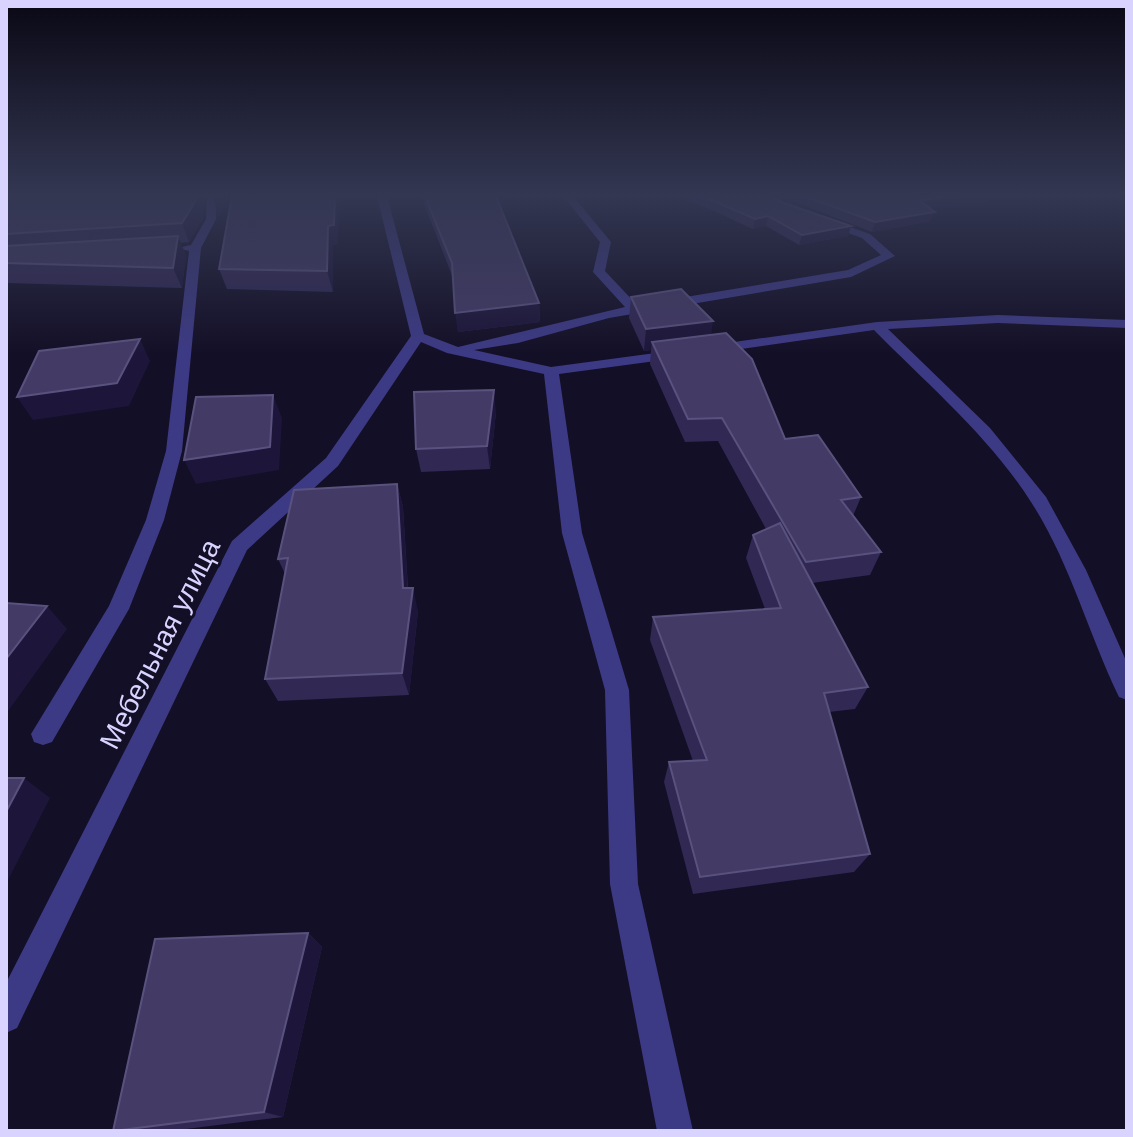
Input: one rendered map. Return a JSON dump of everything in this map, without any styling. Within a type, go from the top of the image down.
[{"type":"street","points":[[43,734],[118,609],[155,520],[174,451],[195,249]]},
{"type":"street","points":[[396,249],[418,336],[452,350],[551,371],[877,326],[998,319],[1127,324]]},
{"type":"street","points":[[604,249],[599,272],[634,310]]},
{"type":"street","points":[[452,350],[518,339],[634,310],[851,273],[889,256],[881,249]]},
{"type":"street","points":[[877,326],[996,446],[1039,500],[1068,554],[1127,690]]},
{"type":"street","name":"Мебельная улица","points":[[6,1017],[239,546],[332,462],[418,336]]},
{"type":"street","points":[[551,371],[572,533],[617,690],[624,884],[675,1131]]},
{"type":"building","points":[[6,249],[176,249],[173,268],[6,263]]},
{"type":"building","points":[[223,249],[327,249],[327,271],[219,269]]},
{"type":"building","points":[[446,249],[517,249],[539,303],[455,313],[452,263]]},
{"type":"building","points":[[681,289],[713,321],[646,329],[631,297]]},
{"type":"building","points":[[726,333],[752,359],[785,439],[818,435],[861,497],[841,500],[881,552],[806,562],[722,418],[688,419],[652,342]]},
{"type":"building","points":[[140,339],[117,383],[17,397],[39,351]]},
{"type":"building","points":[[494,390],[487,446],[416,449],[414,392]]},
{"type":"building","points":[[273,395],[270,447],[184,460],[196,397]]},
{"type":"building","points":[[397,484],[403,588],[413,588],[402,673],[265,679],[288,558],[278,559],[294,490]]},
{"type":"building","points":[[780,523],[868,687],[824,693],[870,854],[700,877],[669,762],[707,760],[653,617],[781,608],[753,535]]},
{"type":"building","points":[[6,603],[47,606],[6,659]]},
{"type":"building","points":[[6,778],[24,778],[6,812]]},
{"type":"building","points":[[308,933],[264,1112],[113,1131],[155,939]]}]
